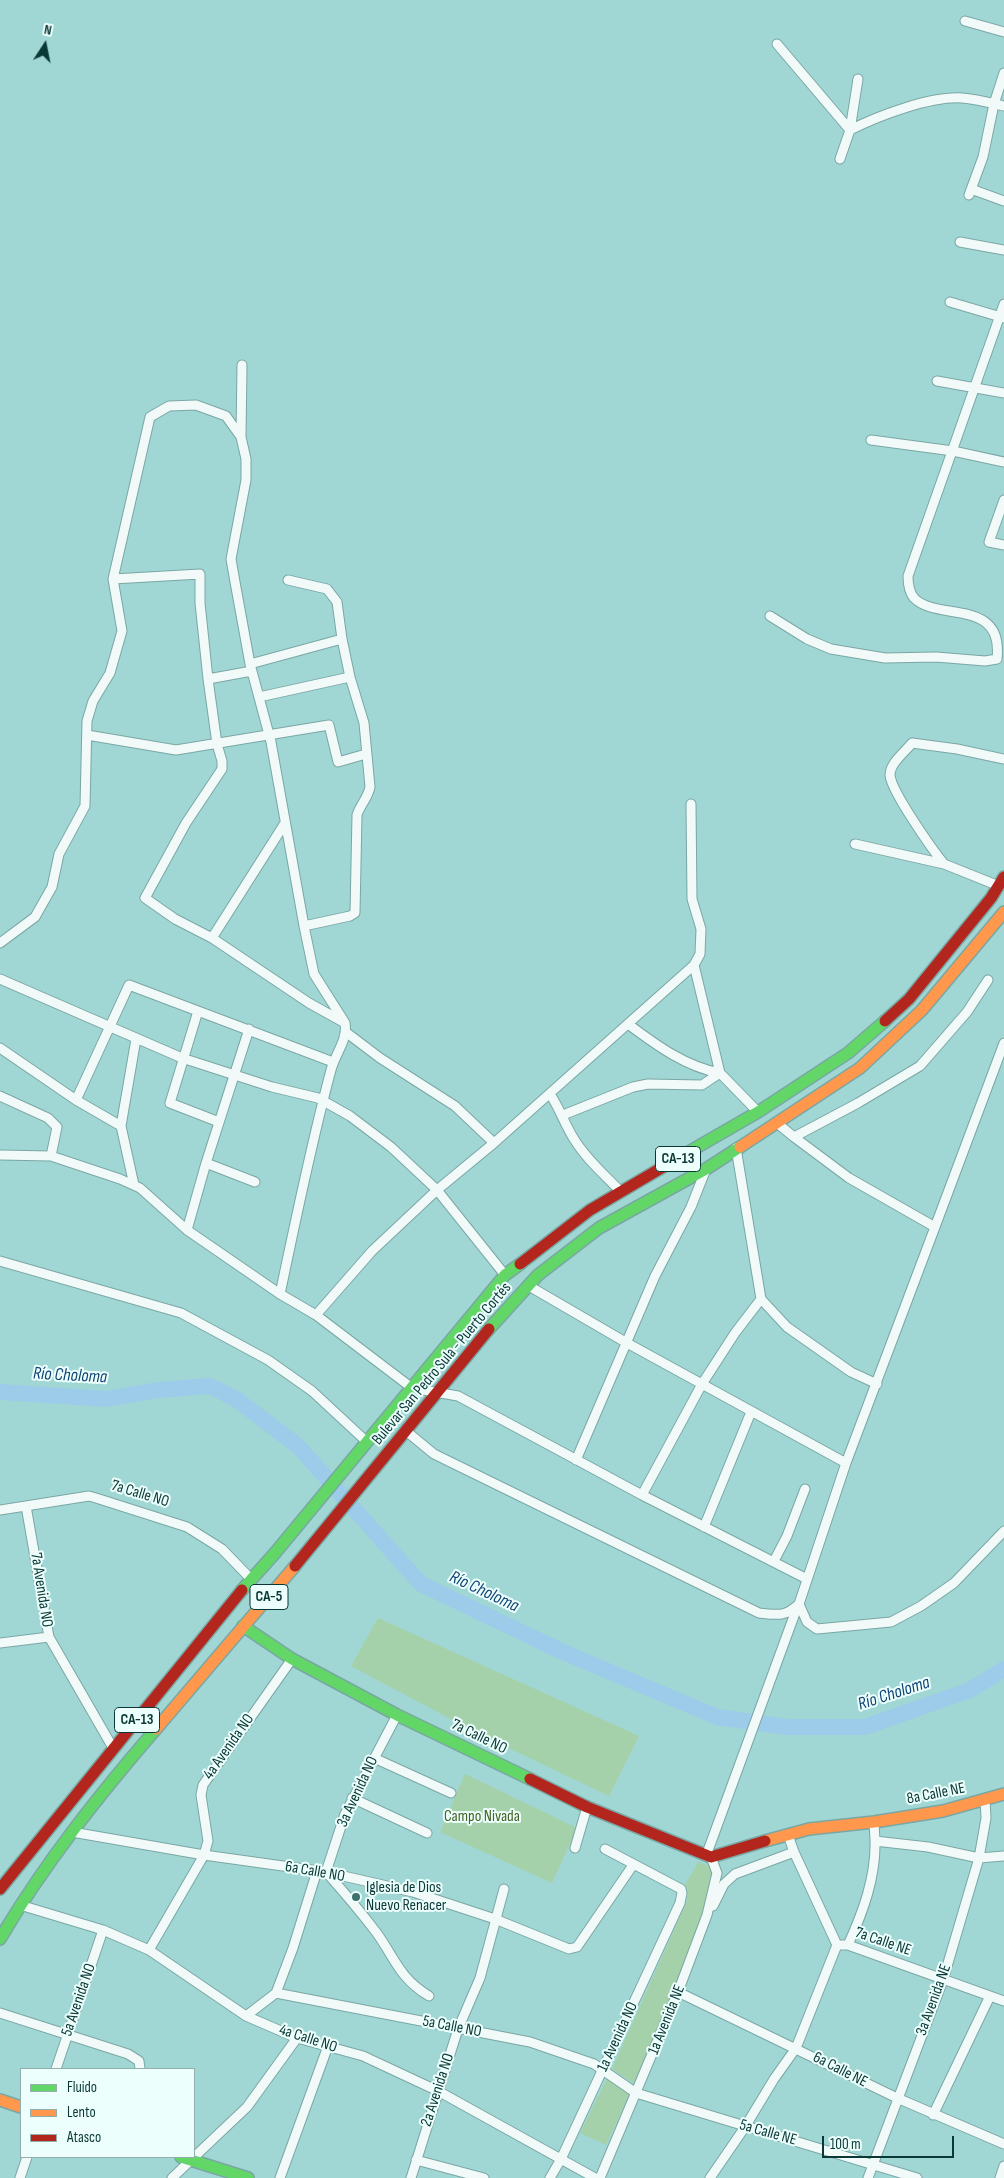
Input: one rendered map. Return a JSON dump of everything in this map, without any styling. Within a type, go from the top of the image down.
[{"type":"main road","name":"Bulevar San Pedro Sula - Puerto Cortés","points":[[0,1889],[251,1579],[275,1553],[505,1275],[590,1210],[758,1112],[848,1053],[910,999],[1001,882]]},
{"type":"main road","name":"Bulevar San Pedro Sula - Puerto Cortés","points":[[0,1939],[20,1906],[72,1832],[128,1761],[380,1465],[437,1392],[508,1307],[538,1275],[599,1228],[706,1169],[860,1068],[922,1010],[1003,916]]},
{"type":"main road","name":"7a Calle NO","points":[[243,1626],[292,1659],[397,1714],[587,1807],[709,1857]]},
{"type":"main road","name":"8a Calle NE","points":[[874,1822],[944,1811],[1004,1794]]},
{"type":"main road","points":[[709,1857],[809,1829],[874,1822]]},
{"type":"main road","points":[[0,2100],[20,2107]]},
{"type":"main road","points":[[187,2158],[248,2178]]},
{"type":"street","points":[[965,21],[1004,32]]},
{"type":"street","points":[[777,44],[850,130]]},
{"type":"street","points":[[1004,73],[994,104],[984,157],[970,192],[1004,201]]},
{"type":"street","points":[[840,159],[850,130],[858,79]]},
{"type":"street","points":[[850,130],[873,118],[928,102],[961,98],[1004,106]]},
{"type":"street","points":[[960,242],[1004,250]]},
{"type":"street","points":[[950,302],[1001,317]]},
{"type":"street","points":[[770,616],[807,639],[830,649],[885,658],[936,657],[985,661],[997,659],[1003,646],[1001,633],[993,620],[926,606],[914,598],[908,587],[908,576],[1004,304]]},
{"type":"street","points":[[242,365],[241,437],[246,459],[246,480],[231,560],[251,667],[269,735],[314,974],[346,1028]]},
{"type":"street","points":[[937,381],[1004,393]]},
{"type":"street","points":[[0,943],[35,917],[52,887],[60,854],[85,806],[87,721],[93,701],[110,673],[122,632],[113,579],[150,417],[169,406],[196,405],[226,416],[241,437]]},
{"type":"street","points":[[871,440],[953,451],[1004,462]]},
{"type":"street","points":[[1004,500],[989,542],[1004,545]]},
{"type":"street","points":[[113,579],[200,574],[200,603],[208,679],[217,744],[222,761],[222,769],[186,823],[145,898],[175,919],[212,938],[346,1028],[380,1058],[454,1106],[494,1143]]},
{"type":"street","points":[[288,580],[327,589],[337,602],[350,677],[364,723],[370,787],[369,794],[359,807],[357,814],[354,912],[350,916],[304,926]]},
{"type":"street","points":[[208,679],[342,639]]},
{"type":"street","points":[[259,697],[350,677]]},
{"type":"street","points":[[87,735],[176,750],[329,725],[338,762],[366,754]]},
{"type":"street","points":[[944,864],[894,787],[890,775],[893,766],[912,743],[957,749],[1004,759]]},
{"type":"street","points":[[316,1315],[372,1252],[437,1190],[550,1094],[694,965],[700,954],[701,929],[692,899],[692,804]]},
{"type":"street","points":[[212,938],[285,823]]},
{"type":"street","points":[[855,844],[944,864],[1001,882]]},
{"type":"street","points":[[694,965],[720,1073]]},
{"type":"street","points":[[0,979],[182,1058],[272,1087],[297,1092],[322,1101],[350,1116],[391,1147],[437,1190],[505,1275]]},
{"type":"street","points":[[794,1137],[858,1103],[920,1066],[967,1012],[988,980]]},
{"type":"street","points":[[76,1100],[129,985],[333,1062]]},
{"type":"street","points":[[198,1011],[182,1058],[170,1103],[219,1122]]},
{"type":"street","points":[[628,1024],[656,1045],[697,1066],[720,1073],[758,1112]]},
{"type":"street","points":[[280,1294],[322,1101],[333,1062],[346,1028]]},
{"type":"street","points":[[187,1230],[248,1029]]},
{"type":"street","points":[[134,1186],[120,1126],[136,1038]]},
{"type":"street","points":[[709,1857],[711,1841],[799,1604],[846,1463],[1004,1043]]},
{"type":"street","points":[[0,1048],[76,1100],[120,1126]]},
{"type":"street","points":[[563,1115],[633,1087],[648,1084],[702,1085],[720,1073]]},
{"type":"street","points":[[550,1094],[574,1138],[586,1155],[621,1192]]},
{"type":"street","points":[[0,1096],[48,1118],[57,1127],[51,1156]]},
{"type":"street","points":[[777,1123],[849,1178],[934,1226]]},
{"type":"street","points":[[736,1148],[761,1298],[787,1327],[851,1372],[877,1384]]},
{"type":"street","points":[[0,1155],[51,1156],[140,1188],[187,1230],[280,1294],[316,1315],[412,1388],[458,1396],[642,1495],[807,1579]]},
{"type":"street","points":[[206,1163],[255,1182]]},
{"type":"street","points":[[576,1460],[655,1276],[690,1207],[706,1169]]},
{"type":"street","points":[[0,1261],[181,1313],[268,1360],[312,1391],[364,1446]]},
{"type":"street","points":[[529,1286],[627,1343],[846,1463]]},
{"type":"street","points":[[642,1495],[702,1384],[735,1333],[761,1298]]},
{"type":"street","points":[[704,1527],[751,1412]]},
{"type":"street","points":[[406,1431],[434,1454],[759,1613],[776,1615],[789,1613],[799,1604]]},
{"type":"street","points":[[774,1561],[787,1536],[804,1489]]},
{"type":"street","name":"7a Calle NO","points":[[0,1510],[89,1496],[148,1513],[187,1527],[222,1549],[251,1579]]},
{"type":"street","name":"7a Avenida NO","points":[[26,1506],[49,1637],[113,1748]]},
{"type":"street","points":[[799,1604],[807,1622],[817,1629],[891,1622],[921,1606],[954,1583],[1004,1531]]},
{"type":"street","points":[[0,1643],[49,1637]]},
{"type":"street","name":"4a Avenida NO","points":[[149,1950],[204,1855],[208,1841],[201,1795],[203,1785],[292,1659]]},
{"type":"street","name":"3a Avenida NO","points":[[276,1993],[321,1872],[345,1814],[397,1714]]},
{"type":"street","points":[[374,1758],[451,1793]]},
{"type":"street","points":[[352,1798],[427,1833]]},
{"type":"street","name":"3a Avenida NE","points":[[868,2178],[943,1980],[979,1858],[986,1818],[985,1800]]},
{"type":"street","points":[[575,1848],[587,1807]]},
{"type":"street","points":[[848,1945],[863,1913],[876,1860],[874,1822]]},
{"type":"street","name":"6a Calle NO","points":[[72,1832],[204,1855],[321,1872],[413,1892],[496,1920],[569,1949],[578,1947],[633,1865]]},
{"type":"street","name":"7a Calle NE","points":[[788,1835],[837,1945],[848,1945],[1004,2001]]},
{"type":"street","points":[[875,1840],[937,1849],[979,1858],[1004,1856]]},
{"type":"street","points":[[605,1849],[633,1865]]},
{"type":"street","points":[[707,1915],[724,1884],[735,1874],[794,1852]]},
{"type":"street","name":"1a Avenida NE","points":[[600,2178],[678,1992],[707,1915],[717,1873],[709,1857]]},
{"type":"street","name":"1a Avenida NO","points":[[550,2178],[561,2159],[680,1903],[681,1889],[633,1865]]},
{"type":"street","points":[[321,1872],[377,1933],[404,1976],[414,1987],[429,1996]]},
{"type":"street","name":"2a Avenida NO","points":[[410,2178],[458,2029],[480,1978],[504,1889]]},
{"type":"street","name":"4a Calle NO","points":[[20,1906],[103,1930],[149,1950],[246,2016],[297,2038],[362,2056],[438,2092],[595,2178]]},
{"type":"street","name":"5a Avenida NO","points":[[56,2068],[103,1930]]},
{"type":"street","points":[[710,2178],[745,2127],[774,2078],[796,2048],[837,1945]]},
{"type":"street","name":"6a Calle NE","points":[[678,1992],[897,2098],[1004,2144]]},
{"type":"street","points":[[246,2016],[276,1993]]},
{"type":"street","name":"5a Calle NO","points":[[276,1993],[530,2042],[575,2056],[603,2070],[621,2082]]},
{"type":"street","points":[[934,2115],[990,1996]]},
{"type":"street","points":[[0,2013],[128,2054],[139,2061],[140,2068]]},
{"type":"street","points":[[195,2151],[247,2107],[297,2038]]},
{"type":"street","points":[[280,2178],[328,2046]]},
{"type":"street","name":"5a Calle NE","points":[[621,2082],[636,2093],[917,2178]]},
{"type":"street","points":[[20,2178],[26,2158]]},
{"type":"street","points":[[172,2178],[187,2158]]},
{"type":"street","points":[[416,2160],[484,2178]]},
{"type":"street","points":[[1000,2178],[1004,2166]]},
{"type":"green space","points":[[378,1618],[639,1736],[609,1796],[475,1732],[351,1666]]},
{"type":"green space","name":"Campo Nivada","points":[[465,1774],[577,1828],[552,1883],[440,1832]]},
{"type":"green space","points":[[698,1862],[709,1866],[712,1873],[711,1885],[699,1928],[635,2084],[612,2069],[687,1901],[688,1889],[685,1885]]},
{"type":"green space","points":[[608,2077],[631,2091],[606,2145],[580,2133]]},
{"type":"waterway","name":"Río Choloma","points":[[0,1392],[107,1399],[157,1390],[210,1386],[236,1399],[298,1446],[421,1584],[563,1652],[717,1717],[787,1727],[865,1727],[970,1690],[1004,1669]]},
{"type":"traffic: fast","points":[[680,1157],[758,1112],[848,1053],[885,1021]]},
{"type":"traffic: fast","points":[[489,1329],[538,1275],[599,1228],[706,1169],[740,1147]]},
{"type":"traffic: fast","points":[[242,1590],[275,1553],[505,1275],[520,1264]]},
{"type":"traffic: fast","points":[[243,1626],[292,1659],[397,1715],[530,1779]]},
{"type":"traffic: fast","points":[[0,1939],[35,1884],[73,1831],[156,1729]]},
{"type":"traffic: fast","points":[[184,2158],[248,2178]]},
{"type":"traffic: slow","points":[[740,1147],[860,1068],[922,1010],[1004,912]]},
{"type":"traffic: slow","points":[[156,1729],[295,1566]]},
{"type":"traffic: slow","points":[[765,1841],[809,1829],[874,1822],[943,1811],[1004,1794]]},
{"type":"traffic: slow","points":[[0,2100],[20,2107]]},
{"type":"traffic: jam","points":[[885,1021],[909,999],[991,898],[1004,877]]},
{"type":"traffic: jam","points":[[520,1264],[590,1210],[680,1157]]},
{"type":"traffic: jam","points":[[295,1566],[489,1329]]},
{"type":"traffic: jam","points":[[0,1889],[242,1590]]},
{"type":"traffic: jam","points":[[530,1779],[587,1807],[711,1857],[765,1841]]},
{"type":"place","name":"Iglesia de Dios Nuevo Renacer","points":[[356,1897]]}]
